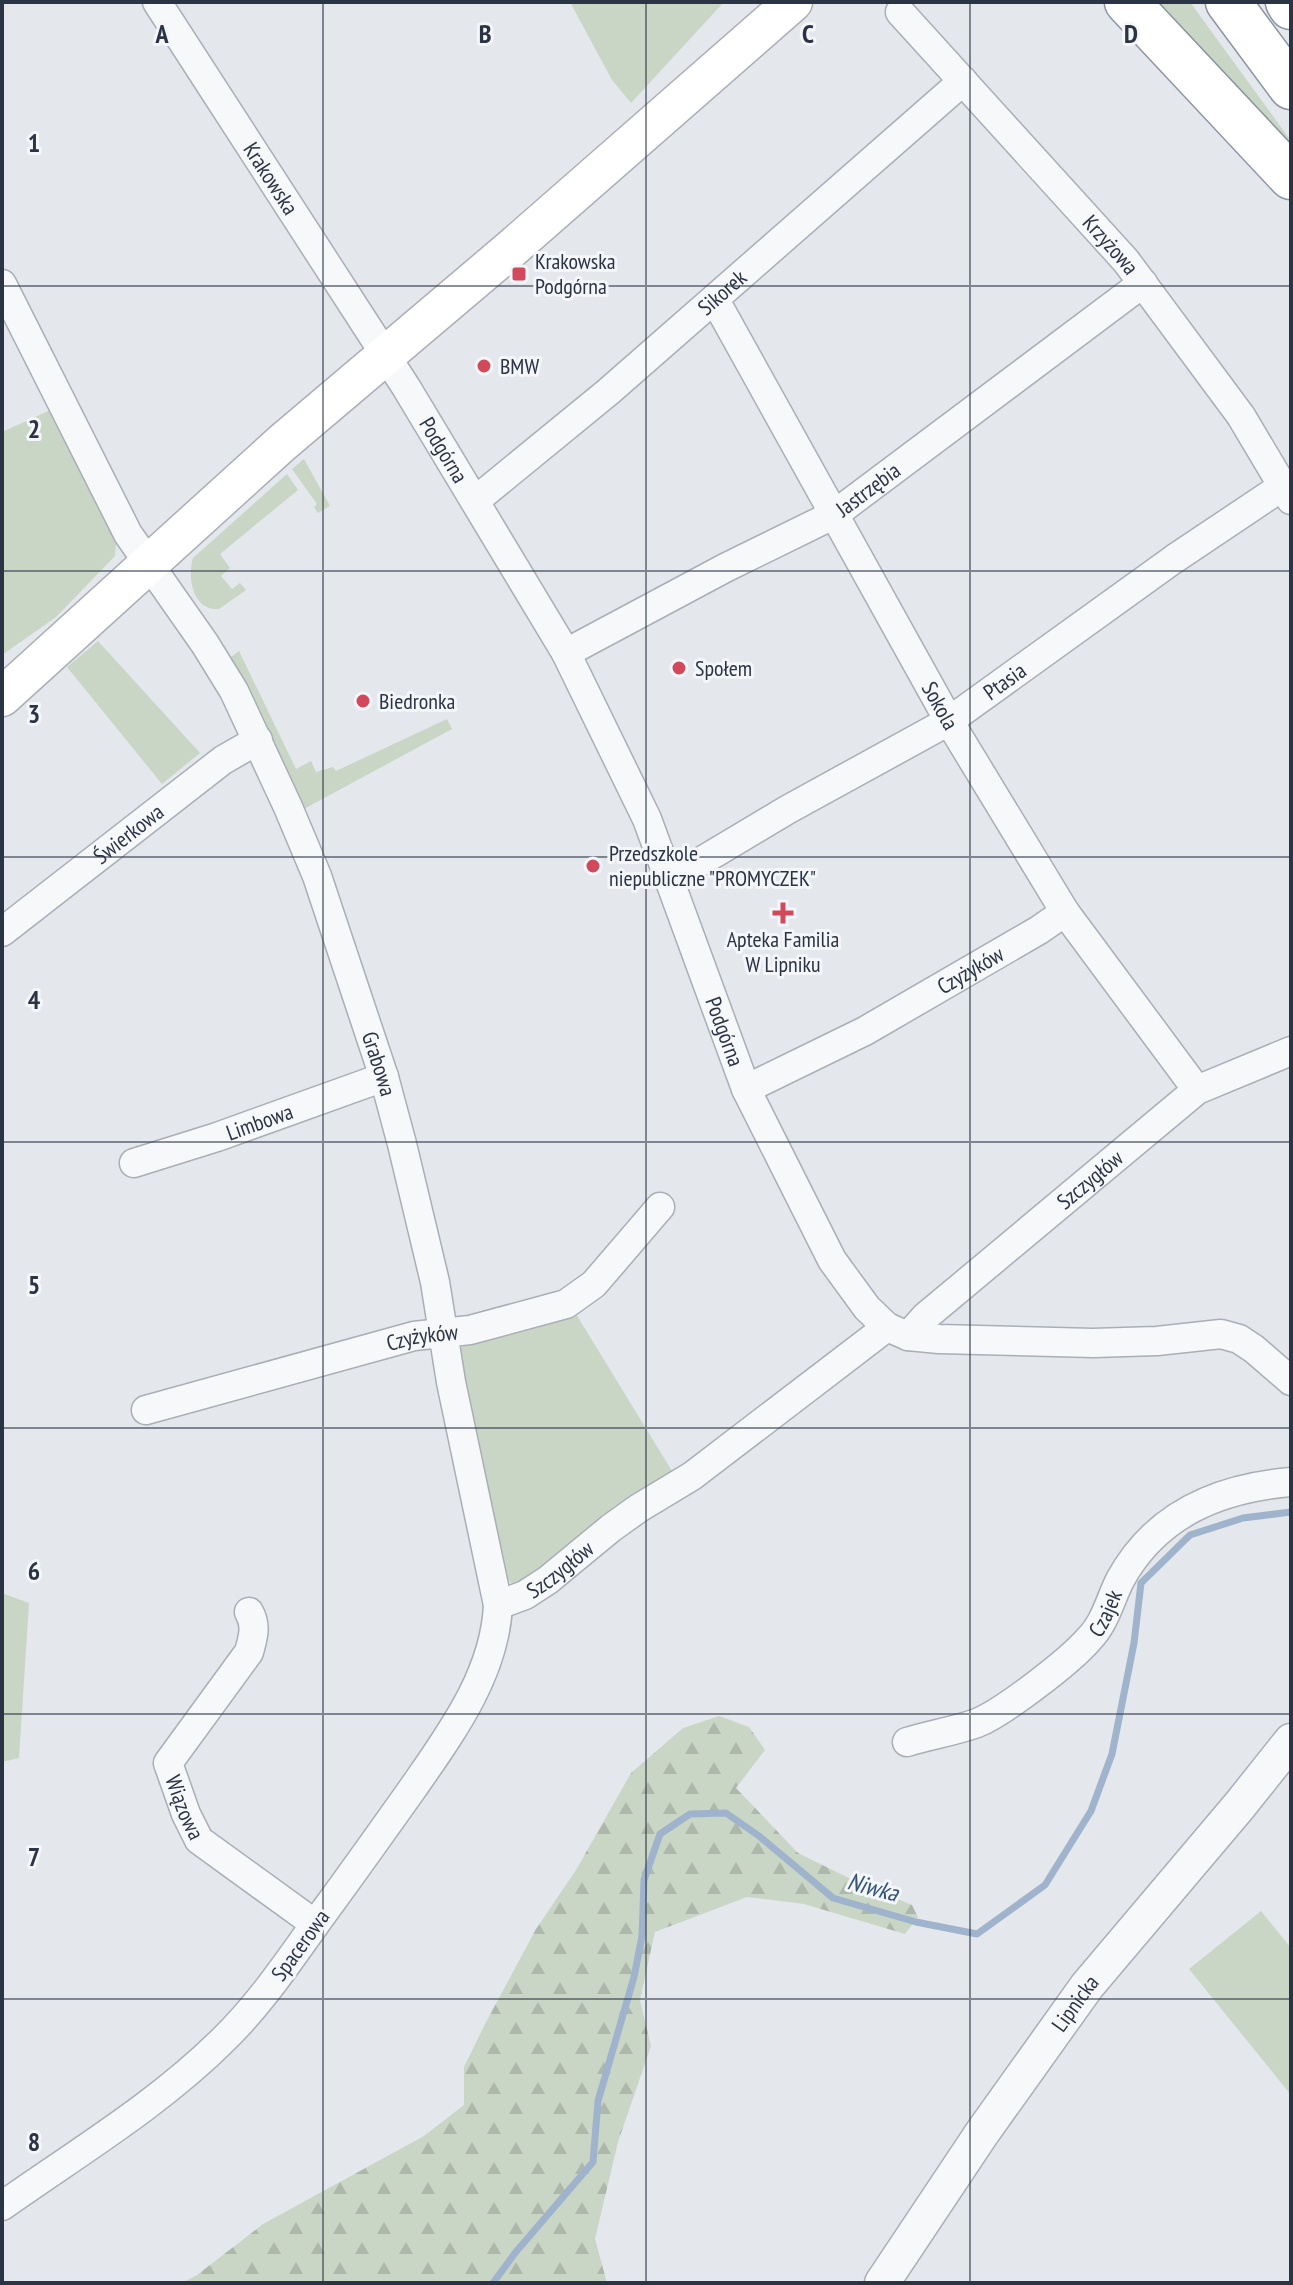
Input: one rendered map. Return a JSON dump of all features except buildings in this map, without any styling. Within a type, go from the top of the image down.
[{"type":"highway","points":[[1127,2],[1291,177]]},
{"type":"highway","points":[[1228,2],[1291,87]]},
{"type":"main road","points":[[604,167],[751,2]]},
{"type":"main road","points":[[2,697],[149,562],[384,355],[511,249],[793,2]]},
{"type":"street","name":"Krakowska","points":[[157,2],[384,355]]},
{"type":"street","name":"Krzyżowa","points":[[900,12],[1143,283],[1241,416],[1287,493]]},
{"type":"street","name":"Sikorek","points":[[476,500],[715,300],[963,81]]},
{"type":"street","name":"Jastrzębia","points":[[566,653],[725,568],[835,514],[1143,283]]},
{"type":"street","points":[[2,284],[128,534],[149,562]]},
{"type":"street","name":"Sokola","points":[[715,300],[949,721],[1065,912],[1197,1090]]},
{"type":"street","name":"Podgórna","points":[[384,355],[476,500],[566,653],[647,819],[746,1089],[832,1260],[867,1308],[898,1332]]},
{"type":"street","name":"Ptasia","points":[[668,877],[695,865],[787,810],[949,721],[1174,559],[1287,493]]},
{"type":"street","name":"Grabowa","points":[[149,562],[234,691],[317,876],[384,1077],[415,1198],[498,1605]]},
{"type":"street","name":"Świerkowa","points":[[2,932],[223,760],[258,740]]},
{"type":"street","name":"Czyżyków","points":[[746,1089],[865,1031],[1065,912]]},
{"type":"street","name":"Szczygłów","points":[[498,1605],[525,1595],[548,1580],[639,1508],[692,1476],[898,1332],[925,1317],[1197,1090],[1291,1051]]},
{"type":"street","name":"Limbowa","points":[[134,1163],[217,1137],[384,1077]]},
{"type":"street","name":"Czyżyków","points":[[146,1410],[414,1336],[470,1330],[566,1304],[594,1284],[660,1207]]},
{"type":"street","points":[[898,1332],[939,1339],[1093,1343],[1157,1341],[1221,1334],[1246,1344],[1291,1381]]},
{"type":"street","name":"Czajek","points":[[907,1742],[977,1723],[997,1713],[1074,1654],[1099,1626],[1119,1582],[1144,1546],[1157,1531],[1185,1511],[1234,1491],[1291,1482]]},
{"type":"street","name":"Spacerowa","points":[[2,2206],[142,2107],[224,2039],[265,1993],[446,1740],[473,1694],[491,1652],[497,1630],[498,1605]]},
{"type":"street","name":"Wiązowa","points":[[249,1612],[254,1620],[254,1631],[249,1652],[168,1763],[199,1840],[315,1924]]},
{"type":"street","name":"Lipnicka","points":[[882,2283],[999,2109],[1087,1986],[1291,1741]]},
{"type":"green space","points":[[570,2],[724,2],[631,103],[612,80]]},
{"type":"green space","points":[[1144,2],[1190,2],[1291,141],[1291,161]]},
{"type":"green space","points":[[57,407],[113,526],[115,556],[56,617],[2,655],[2,432]]},
{"type":"green space","points":[[304,459],[330,506],[318,513],[314,507],[317,504],[292,469]]},
{"type":"green space","points":[[287,474],[298,490],[220,554],[230,568],[221,576],[232,589],[240,583],[246,590],[219,609],[203,605],[192,583],[193,558]]},
{"type":"green space","points":[[98,641],[200,753],[162,784],[67,667]]},
{"type":"green space","points":[[239,651],[296,769],[311,761],[316,772],[333,767],[336,771],[447,719],[452,729],[302,810],[227,660]]},
{"type":"green space","points":[[573,1309],[675,1476],[524,1585],[511,1583],[504,1573],[458,1354],[464,1343]]},
{"type":"green space","points":[[2,1593],[29,1603],[19,1758],[2,1762]]},
{"type":"green space","points":[[719,1716],[749,1727],[765,1750],[736,1788],[798,1853],[912,1905],[918,1917],[905,1934],[804,1904],[747,1897],[655,1932],[640,2000],[651,2046],[618,2142],[595,2239],[607,2283],[182,2283],[263,2224],[424,2136],[464,2105],[464,2067],[485,2024],[536,1929],[576,1870],[631,1773],[683,1728]]},
{"type":"green space","points":[[1261,1911],[1291,1948],[1291,2095],[1189,1969]]},
{"type":"waterway","name":"Niwka","points":[[493,2283],[593,2162],[598,2101],[634,1977],[642,1936],[644,1880],[660,1834],[690,1814],[726,1813],[759,1836],[833,1898],[916,1922],[977,1934],[1045,1885],[1091,1811],[1112,1754],[1134,1643],[1141,1583],[1190,1535],[1243,1518],[1291,1512]]},
{"type":"place","name":"Krakowska Podgórna","points":[[519,274]]},
{"type":"place","name":"BMW","points":[[484,366]]},
{"type":"place","name":"Społem","points":[[679,668]]},
{"type":"place","name":"Biedronka","points":[[363,701]]},
{"type":"place","name":"Przedszkole niepubliczne \"PROMYCZEK\"","points":[[593,866]]},
{"type":"place","name":"Apteka Familia W Lipniku","points":[[783,913]]}]
